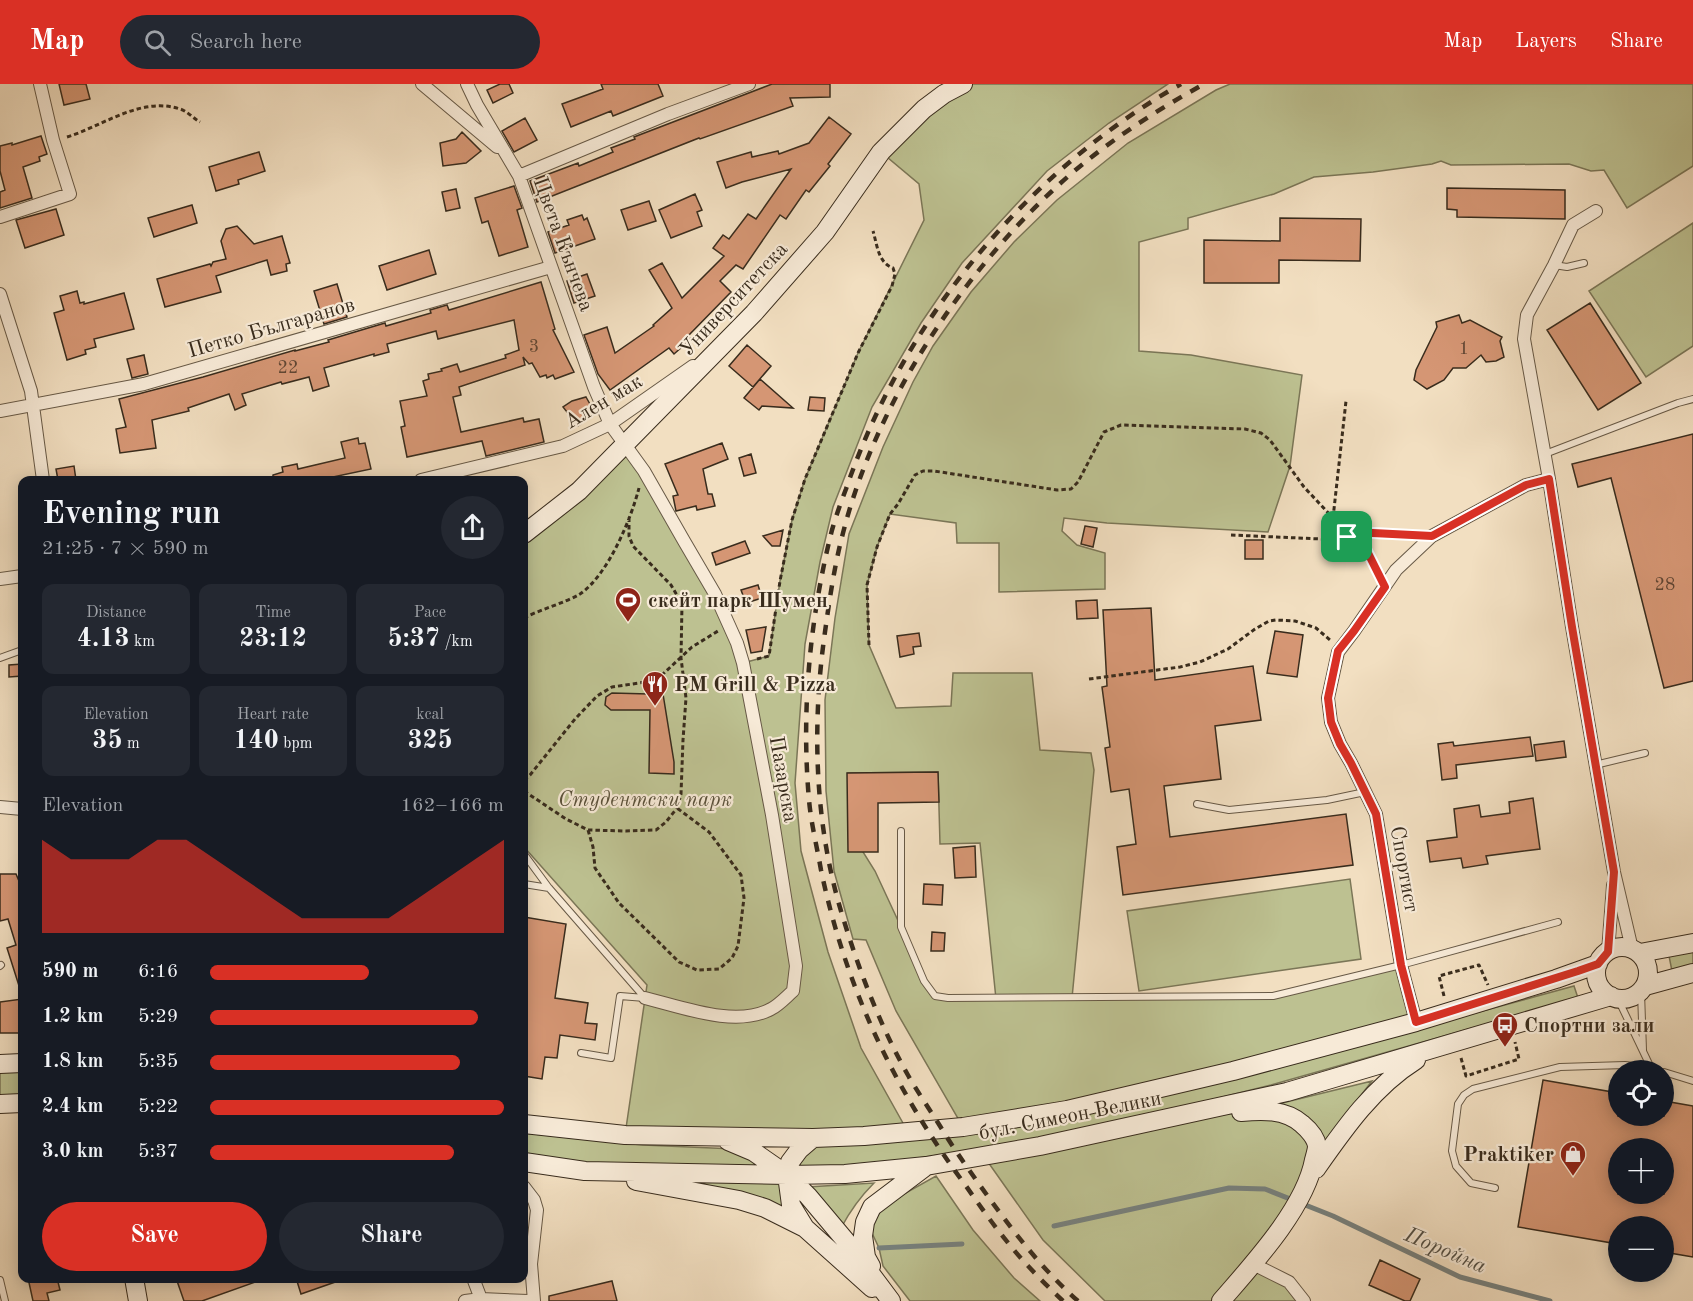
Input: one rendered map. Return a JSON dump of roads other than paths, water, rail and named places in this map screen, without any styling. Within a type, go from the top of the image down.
[{"type":"main road","name":"Университетска","points":[[528,531],[579,491],[754,313],[825,232],[881,152],[924,109],[944,94],[963,84]]},
{"type":"main road","points":[[1693,943],[1636,951],[1624,948],[1615,949],[1603,958],[1596,971],[1600,986],[1614,998],[1626,999],[1643,989],[1693,973]]},
{"type":"main road","points":[[1636,951],[1647,966],[1648,973],[1643,989]]},
{"type":"main road","name":"бул. Симеон Велики","points":[[528,1124],[625,1135],[719,1138],[864,1136],[963,1127],[1067,1110],[1233,1071],[1416,1022],[1556,979],[1603,958]]},
{"type":"main road","name":"бул. Симеон Велики","points":[[528,1163],[585,1171],[787,1175],[845,1174],[926,1166],[1040,1146],[1287,1092],[1614,998]]},
{"type":"main road","points":[[1221,1301],[1278,1233],[1311,1176],[1356,1115],[1378,1089],[1397,1072],[1432,1050]]},
{"type":"main road","points":[[0,1064],[18,1063]]},
{"type":"main road","points":[[0,1104],[18,1103]]},
{"type":"main road","points":[[1140,1125],[1262,1110],[1280,1113],[1300,1122],[1310,1131],[1317,1146],[1311,1176]]},
{"type":"main road","points":[[719,1138],[754,1152],[787,1175],[850,1246],[890,1301]]},
{"type":"main road","points":[[805,1228],[791,1205],[787,1175],[790,1162],[799,1150],[813,1138]]},
{"type":"main road","points":[[890,1301],[866,1257],[863,1236],[865,1222],[872,1207],[926,1166]]},
{"type":"main road","points":[[585,1171],[739,1200],[765,1208],[805,1228],[890,1301]]},
{"type":"main road","points":[[135,1283],[138,1301]]},
{"type":"street","points":[[0,217],[70,194],[53,140],[40,84]]},
{"type":"street","points":[[422,84],[504,152]]},
{"type":"street","name":"Цвета Кънчева","points":[[467,84],[519,176],[594,387],[610,424],[626,445]]},
{"type":"street","points":[[519,176],[668,114],[749,84]]},
{"type":"street","points":[[1596,211],[1573,225],[1527,315],[1524,339],[1614,872],[1636,951]]},
{"type":"street","name":"Петко Българанов","points":[[0,411],[144,384],[550,267]]},
{"type":"street","points":[[0,294],[31,391],[42,476]]},
{"type":"street","name":"Ален мак","points":[[438,476],[563,446],[610,424],[723,346]]},
{"type":"street","name":"Пазарска","points":[[626,445],[644,471],[715,594],[730,625],[743,663],[772,815],[796,966],[793,991],[772,1009],[751,1017],[724,1017],[645,998]]},
{"type":"street","name":"Спортист","points":[[1416,1022],[1401,965],[1376,814],[1331,722],[1328,698],[1338,651],[1396,570],[1432,536],[1526,485],[1549,479]]},
{"type":"street","points":[[0,579],[18,577]]},
{"type":"street","points":[[0,807],[18,809]]},
{"type":"street","points":[[1603,958],[1614,872]]},
{"type":"street","points":[[528,1192],[537,1210],[531,1264],[534,1301]]},
{"type":"street","points":[[1253,1264],[1289,1282],[1304,1301]]},
{"type":"street","points":[[474,1283],[481,1299]]},
{"type":"street","points":[[465,1301],[481,1299],[528,1301]]},
{"type":"lane","points":[[1554,265],[1568,267],[1584,263]]},
{"type":"lane","points":[[1544,454],[1678,402],[1693,399]]},
{"type":"lane","points":[[0,658],[18,651]]},
{"type":"lane","points":[[1595,765],[1645,753]]},
{"type":"lane","points":[[1197,804],[1229,810],[1327,800],[1365,792]]},
{"type":"lane","points":[[901,831],[901,927],[924,981],[935,996],[948,998],[1273,996],[1401,965],[1558,922]]},
{"type":"lane","points":[[528,859],[549,888],[645,998]]},
{"type":"lane","points":[[528,885],[549,888]]},
{"type":"lane","points":[[1643,989],[1643,1054]]},
{"type":"lane","points":[[580,1053],[611,1058],[620,996],[645,998]]},
{"type":"lane","points":[[1614,998],[1646,1060]]},
{"type":"lane","points":[[1495,1188],[1471,1183],[1456,1166],[1452,1151],[1458,1104],[1464,1095],[1473,1089],[1560,1067],[1608,1066]]},
{"type":"lane","points":[[1674,1075],[1693,1081]]},
{"type":"lane","points":[[0,1280],[5,1301]]},
{"type":"waterway","name":"Поройна","points":[[1054,1226],[1229,1188],[1265,1189],[1333,1216],[1460,1277],[1550,1301]]},
{"type":"waterway","points":[[879,1248],[962,1244]]},
{"type":"railway","points":[[1063,1301],[1003,1237],[940,1149],[895,1075],[859,997],[831,914],[811,817],[806,732],[809,664],[824,563],[840,504],[871,426],[901,366],[937,309],[977,256],[1022,206],[1071,160],[1124,120],[1181,84]]},
{"type":"railway","points":[[1078,1301],[1020,1239],[958,1153],[909,1077],[870,996],[841,911],[826,844],[818,776],[820,673],[837,559],[857,486],[898,393],[952,305],[1016,227],[1068,176],[1124,133],[1204,84]]},
{"type":"place","name":"скейт парк Шумен","points":[[628,623]]},
{"type":"place","name":"PM Grill & Pizza","points":[[655,707]]},
{"type":"place","name":"Спортни зали","points":[[1505,1048]]},
{"type":"place","name":"Praktiker","points":[[1573,1177]]},
{"type":"park label","name":"Студентски парк","points":[[645,799]]}]
